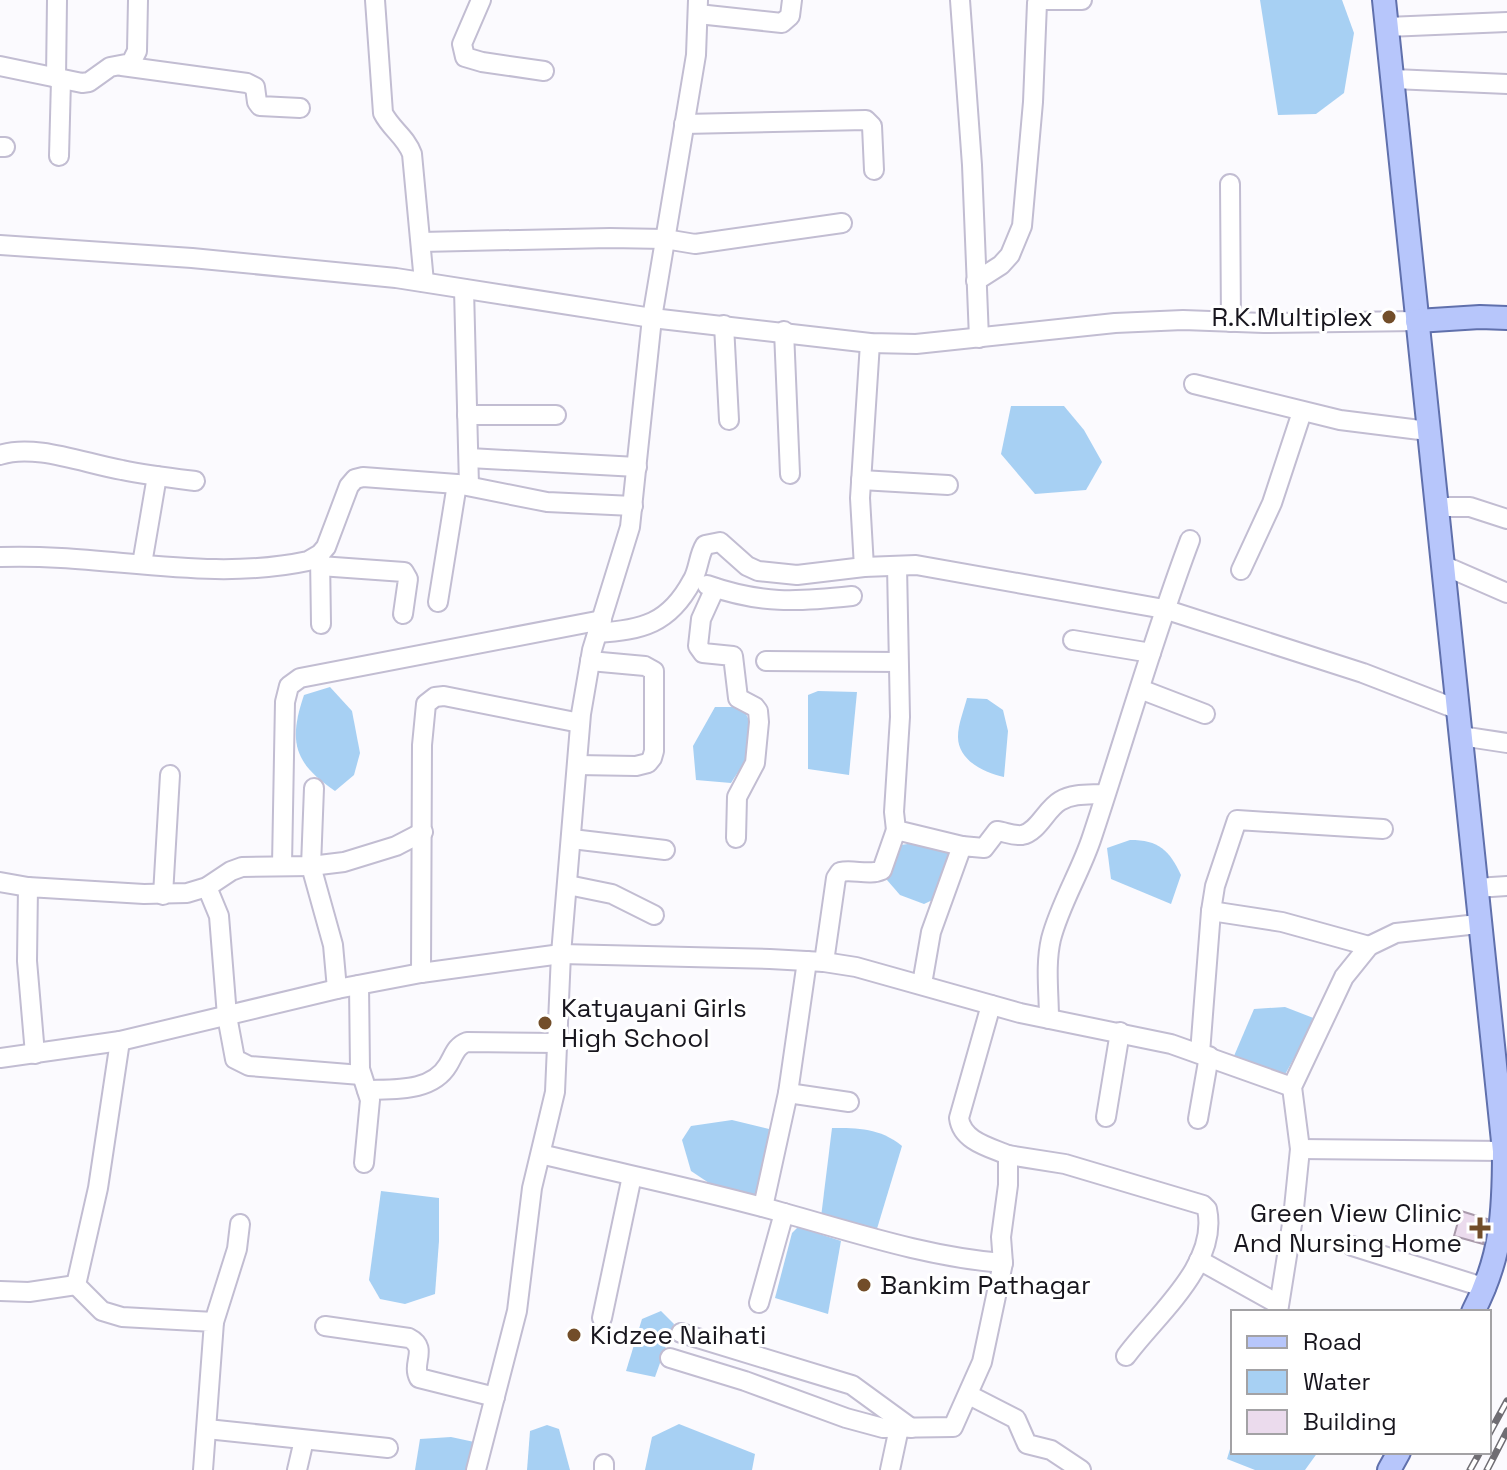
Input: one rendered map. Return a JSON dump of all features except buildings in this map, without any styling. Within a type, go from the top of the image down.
[{"type":"main road","points":[[1384,0],[1504,1151],[1502,1231],[1486,1288],[1474,1310]]},
{"type":"main road","points":[[1417,321],[1507,318]]},
{"type":"street","points":[[57,0],[59,156]]},
{"type":"street","points":[[0,66],[72,83],[89,82],[105,69],[131,63],[137,51],[138,0]]},
{"type":"street","points":[[375,0],[383,113],[388,124],[408,142],[412,154],[424,282]]},
{"type":"street","points":[[481,0],[462,44],[465,57],[544,71]]},
{"type":"street","points":[[476,1470],[517,1311],[527,1213],[555,1092],[561,954],[580,723],[590,661],[630,527],[652,318],[696,55],[698,7],[782,23],[790,16],[792,0]]},
{"type":"street","points":[[960,0],[972,165],[979,338]]},
{"type":"street","points":[[976,281],[1001,265],[1010,255],[1022,226],[1033,102],[1037,3],[1042,0],[1082,0]]},
{"type":"street","points":[[1387,27],[1507,22]]},
{"type":"street","points":[[122,66],[247,83],[255,87],[260,106],[300,108]]},
{"type":"street","points":[[1394,79],[1507,84]]},
{"type":"street","points":[[684,124],[866,120],[872,126],[874,170]]},
{"type":"street","points":[[1230,184],[1231,322]]},
{"type":"street","points":[[421,242],[665,239],[709,243],[842,223]]},
{"type":"street","points":[[0,245],[192,258],[424,282],[652,318],[870,343],[916,344],[1115,323],[1183,320],[1417,321]]},
{"type":"street","points":[[438,602],[469,458],[464,289]]},
{"type":"street","points":[[1476,317],[1507,310]]},
{"type":"street","points":[[724,325],[729,420]]},
{"type":"street","points":[[784,331],[790,474]]},
{"type":"street","points":[[864,567],[861,480],[870,343]]},
{"type":"street","points":[[1194,384],[1302,412],[1373,426],[1428,431]]},
{"type":"street","points":[[1241,570],[1272,503],[1302,412]]},
{"type":"street","points":[[467,415],[556,415]]},
{"type":"street","points":[[0,455],[31,451],[195,481]]},
{"type":"street","points":[[469,458],[637,467]]},
{"type":"street","points":[[142,564],[157,476]]},
{"type":"street","points":[[321,624],[320,560],[349,486],[355,479],[379,476],[463,485],[547,502],[633,506]]},
{"type":"street","points":[[861,480],[948,485]]},
{"type":"street","points":[[1437,507],[1470,507],[1507,519]]},
{"type":"street","points":[[1049,1019],[1048,956],[1052,937],[1092,837],[1164,609],[1190,540]]},
{"type":"street","points":[[282,865],[285,702],[289,686],[300,678],[600,626],[643,628],[672,608],[693,581],[701,551],[705,545],[714,542],[727,547],[747,566],[758,571],[797,575],[864,567],[941,569],[1164,609],[1363,673],[1459,710]]},
{"type":"street","points":[[0,557],[75,557],[199,570],[320,560],[404,572],[408,579],[403,614]]},
{"type":"street","points":[[763,1207],[836,878],[840,872],[847,870],[877,873],[882,870],[896,830],[894,812],[900,717],[897,566]]},
{"type":"street","points":[[1445,566],[1507,593]]},
{"type":"street","points":[[693,581],[766,601],[810,601],[852,596]]},
{"type":"street","points":[[715,588],[701,619],[698,646],[703,653],[733,656],[738,698],[755,707],[759,722],[755,763],[737,797],[736,838]]},
{"type":"street","points":[[1073,640],[1151,653]]},
{"type":"street","points":[[577,765],[643,765],[652,758],[654,751],[654,671],[645,666],[590,661]]},
{"type":"street","points":[[766,661],[898,662]]},
{"type":"street","points":[[1140,689],[1205,714]]},
{"type":"street","points":[[421,973],[423,720],[430,699],[444,696],[580,723]]},
{"type":"street","points":[[1461,736],[1507,743]]},
{"type":"street","points":[[163,895],[170,775]]},
{"type":"street","points":[[314,788],[311,866],[333,945],[337,989]]},
{"type":"street","points":[[896,830],[962,846],[984,848],[997,831],[1024,835],[1031,831],[1051,807],[1064,799],[1074,795],[1104,794]]},
{"type":"street","points":[[1198,1119],[1211,911],[1215,886],[1237,820],[1383,829]]},
{"type":"street","points":[[0,882],[28,887],[163,895],[187,893],[207,887],[242,867],[311,866],[371,855],[423,832]]},
{"type":"street","points":[[572,839],[665,850]]},
{"type":"street","points":[[922,984],[931,932],[962,846]]},
{"type":"street","points":[[568,885],[612,894],[654,915]]},
{"type":"street","points":[[1476,888],[1507,886]]},
{"type":"street","points":[[28,887],[27,961],[35,1054]]},
{"type":"street","points":[[207,887],[217,906],[221,928],[233,1054],[244,1065],[406,1089],[432,1080],[447,1068],[458,1046],[467,1042],[557,1043]]},
{"type":"street","points":[[1211,911],[1282,922],[1369,946]]},
{"type":"street","points":[[1199,1260],[1278,1308],[1293,1218],[1300,1149],[1292,1087],[1344,977],[1369,946],[1396,933],[1478,924]]},
{"type":"street","points":[[0,1058],[120,1041],[337,989],[421,973],[561,954],[815,962],[922,984],[991,1005],[1120,1032],[1204,1054],[1292,1087]]},
{"type":"street","points":[[359,985],[358,1053],[370,1100],[364,1163]]},
{"type":"street","points":[[991,1005],[962,1105],[960,1128],[967,1136],[1008,1155],[1065,1164],[1203,1205],[1207,1209],[1209,1222],[1191,1278],[1126,1356]]},
{"type":"street","points":[[1106,1117],[1120,1032]]},
{"type":"street","points":[[76,1285],[98,1188],[120,1041]]},
{"type":"street","points":[[788,1093],[849,1102]]},
{"type":"street","points":[[1300,1149],[1504,1151]]},
{"type":"street","points":[[541,1154],[763,1207],[879,1241],[948,1256],[1003,1263]]},
{"type":"street","points":[[670,1358],[883,1428],[953,1427],[982,1362],[1000,1287],[1008,1155]]},
{"type":"street","points":[[602,1318],[632,1176]]},
{"type":"street","points":[[759,1303],[784,1213]]},
{"type":"street","points":[[203,1470],[214,1322],[237,1249],[240,1224]]},
{"type":"street","points":[[1352,1246],[1486,1288]]},
{"type":"street","points":[[0,1291],[29,1292],[76,1285]]},
{"type":"street","points":[[76,1285],[102,1311],[122,1317],[214,1322]]},
{"type":"street","points":[[325,1326],[409,1338],[418,1344],[420,1350],[416,1371],[419,1378],[495,1397]]},
{"type":"street","points":[[681,1333],[852,1385],[905,1428]]},
{"type":"street","points":[[969,1395],[1016,1419],[1027,1444],[1051,1450],[1081,1470]]},
{"type":"street","points":[[890,1470],[905,1428]]},
{"type":"street","points":[[207,1429],[388,1448]]},
{"type":"street","points":[[297,1470],[304,1440]]},
{"type":"water","points":[[1260,0],[1342,0],[1354,33],[1344,93],[1316,114],[1278,115]]},
{"type":"water","points":[[1011,406],[1064,406],[1084,430],[1102,462],[1086,490],[1035,494],[1001,454]]},
{"type":"water","points":[[330,687],[352,711],[360,753],[354,775],[335,791],[303,761],[296,739],[304,695]]},
{"type":"water","points":[[818,691],[857,692],[849,775],[808,769],[808,695]]},
{"type":"water","points":[[967,698],[987,699],[1003,710],[1008,731],[1004,777],[981,769],[962,752],[958,732]]},
{"type":"water","points":[[715,707],[742,707],[752,729],[749,755],[731,783],[696,780],[693,746]]},
{"type":"water","points":[[1130,840],[1156,844],[1172,859],[1181,875],[1171,904],[1111,879],[1107,848]]},
{"type":"water","points":[[922,842],[955,852],[941,896],[924,904],[900,895],[887,880],[893,846]]},
{"type":"water","points":[[1285,1007],[1316,1019],[1283,1078],[1234,1056],[1254,1009]]},
{"type":"water","points":[[732,1120],[769,1129],[768,1153],[757,1196],[709,1183],[691,1171],[682,1140],[691,1126]]},
{"type":"water","points":[[832,1128],[877,1132],[902,1146],[876,1232],[821,1217]]},
{"type":"water","points":[[381,1191],[439,1198],[435,1294],[405,1304],[380,1299],[369,1280]]},
{"type":"water","points":[[798,1227],[841,1241],[828,1314],[775,1298],[792,1233]]},
{"type":"water","points":[[661,1311],[674,1324],[655,1377],[626,1371],[642,1319]]},
{"type":"water","points":[[679,1424],[755,1454],[752,1470],[645,1470],[652,1437]]},
{"type":"water","points":[[547,1425],[559,1429],[570,1470],[527,1470],[530,1431]]},
{"type":"water","points":[[451,1437],[479,1443],[473,1470],[415,1470],[420,1439]]},
{"type":"water","points":[[1231,1446],[1231,1454],[1317,1454],[1305,1470],[1255,1470],[1227,1459]]},
{"type":"railway","points":[[1491,1430],[1507,1401]]},
{"type":"railway","points":[[1487,1470],[1507,1431]]},
{"type":"railway","points":[[1470,1470],[1479,1454]]},
{"type":"place","name":"R.K.Multiplex","points":[[1389,317]]},
{"type":"place","name":"Katyayani Girls High School","points":[[545,1023]]},
{"type":"place","name":"Green View Clinic And Nursing Home","points":[[1480,1228]]},
{"type":"place","name":"Bankim Pathagar","points":[[864,1285]]},
{"type":"place","name":"Kidzee Naihati","points":[[574,1335]]}]
